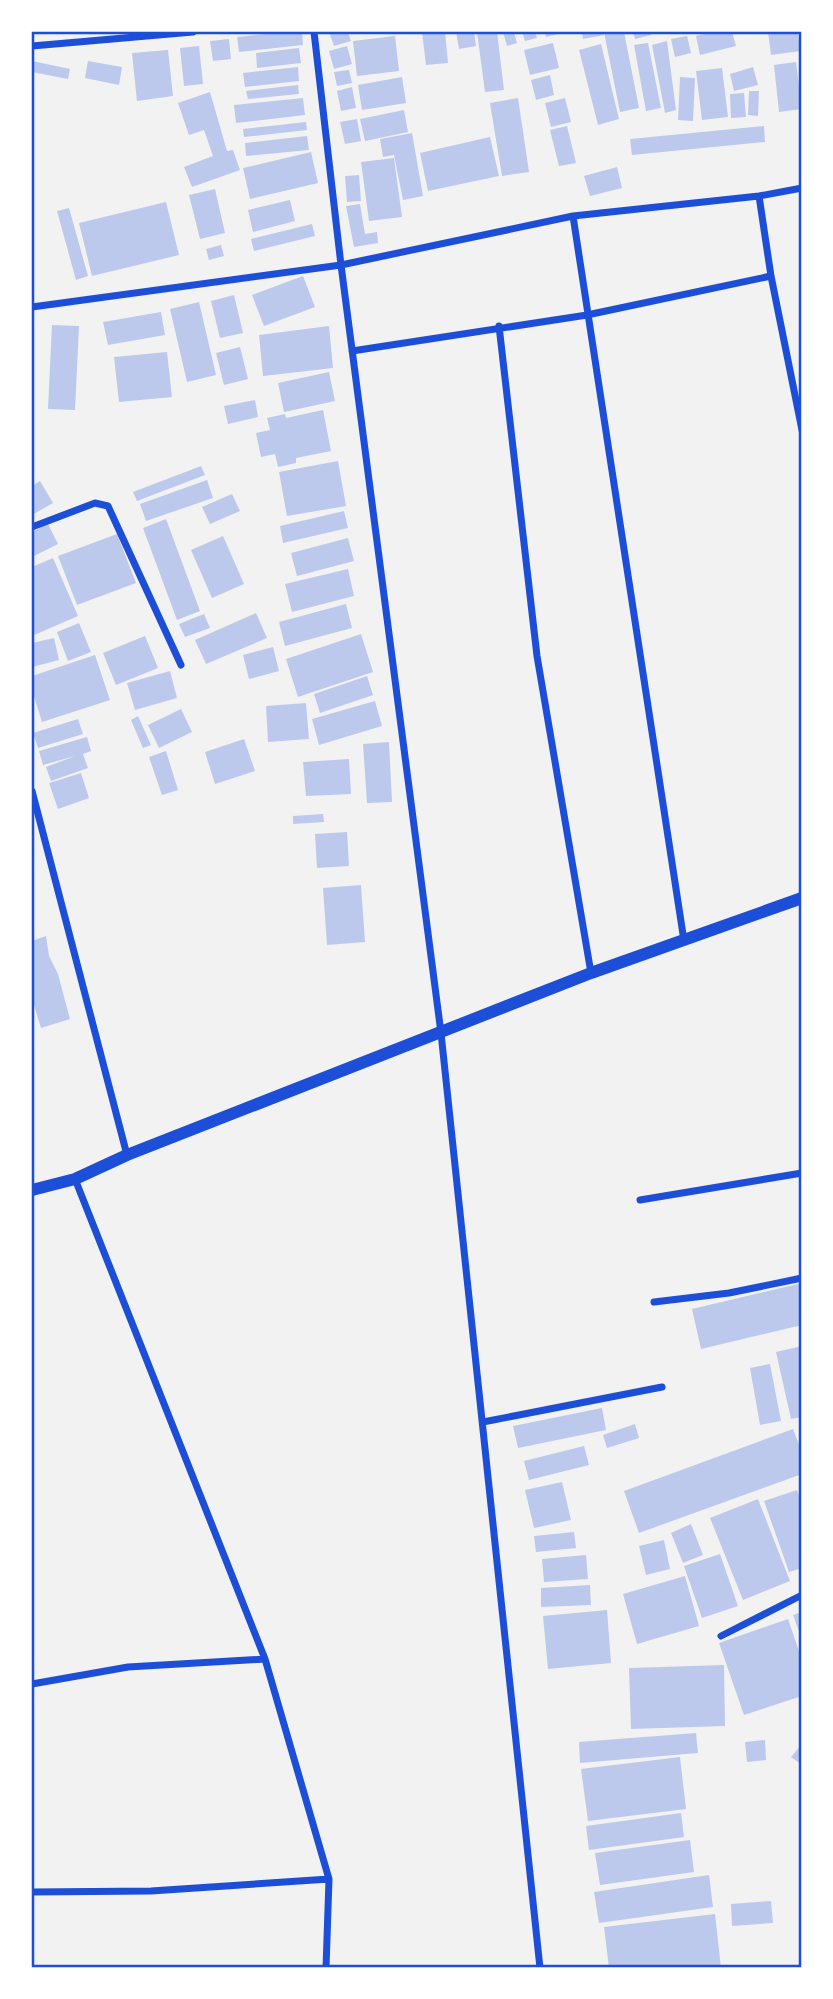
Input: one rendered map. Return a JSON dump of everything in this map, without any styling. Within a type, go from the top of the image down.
[{"type":"street","points":[[32,46],[192,32]]},
{"type":"street","points":[[314,32],[341,265],[441,1033],[540,1968]]},
{"type":"street","points":[[32,307],[341,265],[573,216],[759,196],[802,188]]},
{"type":"street","points":[[759,196],[771,276],[802,430]]},
{"type":"street","points":[[573,216],[684,942]]},
{"type":"street","points":[[352,351],[499,326],[587,315],[771,276]]},
{"type":"street","points":[[499,326],[537,656],[591,973]]},
{"type":"street","points":[[32,527],[95,503],[108,506],[181,665]]},
{"type":"street","points":[[32,791],[127,1155]]},
{"type":"street","points":[[32,1189],[75,1180],[127,1155],[591,973],[802,898]]},
{"type":"street","points":[[640,1200],[802,1173]]},
{"type":"street","points":[[75,1180],[265,1659],[329,1879],[326,1968]]},
{"type":"street","points":[[654,1302],[729,1293],[802,1278]]},
{"type":"street","points":[[483,1422],[662,1387]]},
{"type":"street","points":[[721,1636],[802,1595]]},
{"type":"street","points":[[32,1684],[128,1667],[265,1659]]},
{"type":"street","points":[[32,1892],[151,1891],[329,1879]]},
{"type":"building","points":[[302,32],[303,45],[239,52],[237,37]]},
{"type":"building","points":[[329,32],[348,32],[351,41],[334,46]]},
{"type":"building","points":[[422,32],[445,32],[448,63],[426,65]]},
{"type":"building","points":[[456,32],[474,32],[476,46],[459,49]]},
{"type":"building","points":[[477,32],[497,32],[504,90],[485,92]]},
{"type":"building","points":[[503,32],[514,32],[517,43],[507,46]]},
{"type":"building","points":[[522,32],[535,32],[537,38],[525,41]]},
{"type":"building","points":[[545,32],[566,32],[546,37]]},
{"type":"building","points":[[582,32],[603,32],[604,35],[583,39]]},
{"type":"building","points":[[604,32],[624,32],[639,108],[620,112]]},
{"type":"building","points":[[633,32],[650,32],[651,35],[635,39]]},
{"type":"building","points":[[712,32],[732,32],[736,46],[700,55],[696,36]]},
{"type":"building","points":[[768,32],[798,32],[800,51],[771,55]]},
{"type":"building","points":[[395,36],[399,71],[357,76],[353,41]]},
{"type":"building","points":[[687,36],[691,53],[675,57],[671,39]]},
{"type":"building","points":[[229,39],[231,59],[213,61],[210,41]]},
{"type":"building","points":[[667,41],[676,110],[665,113],[652,45]]},
{"type":"building","points":[[553,43],[559,68],[530,75],[524,50]]},
{"type":"building","points":[[648,43],[661,108],[646,111],[634,45]]},
{"type":"building","points":[[601,44],[619,119],[598,125],[579,50]]},
{"type":"building","points":[[199,46],[203,84],[184,86],[180,48]]},
{"type":"building","points":[[347,46],[352,64],[334,69],[329,51]]},
{"type":"building","points":[[299,48],[301,63],[257,68],[256,53]]},
{"type":"building","points":[[168,50],[173,96],[137,101],[132,53]]},
{"type":"building","points":[[32,61],[70,69],[68,79],[32,72]]},
{"type":"building","points":[[88,61],[122,67],[119,85],[85,78]]},
{"type":"building","points":[[796,62],[802,109],[779,112],[774,65]]},
{"type":"building","points":[[298,67],[299,81],[245,87],[243,73]]},
{"type":"building","points":[[753,67],[758,85],[734,91],[730,74]]},
{"type":"building","points":[[722,68],[728,117],[702,120],[696,71]]},
{"type":"building","points":[[349,70],[352,83],[337,86],[334,72]]},
{"type":"building","points":[[550,75],[554,95],[536,100],[531,80]]},
{"type":"building","points":[[402,77],[406,103],[362,110],[358,85]]},
{"type":"building","points":[[680,77],[695,78],[693,121],[678,120]]},
{"type":"building","points":[[298,85],[299,94],[248,99],[246,91]]},
{"type":"building","points":[[352,87],[356,108],[341,111],[337,91]]},
{"type":"building","points":[[749,91],[759,91],[758,116],[748,115]]},
{"type":"building","points":[[210,92],[227,151],[233,150],[240,170],[192,187],[184,167],[213,156],[204,130],[189,135],[178,103]]},
{"type":"building","points":[[744,93],[746,117],[731,118],[730,94]]},
{"type":"building","points":[[303,98],[305,115],[236,123],[234,105]]},
{"type":"building","points":[[518,98],[529,172],[502,176],[490,103]]},
{"type":"building","points":[[565,98],[571,122],[551,127],[545,103]]},
{"type":"building","points":[[404,110],[408,132],[365,141],[360,119]]},
{"type":"building","points":[[357,119],[361,141],[345,144],[340,122]]},
{"type":"building","points":[[306,122],[307,130],[244,137],[243,129]]},
{"type":"building","points":[[567,126],[576,163],[559,166],[550,130]]},
{"type":"building","points":[[764,126],[765,142],[632,155],[630,139]]},
{"type":"building","points":[[412,133],[423,196],[403,200],[394,155],[383,157],[380,139]]},
{"type":"building","points":[[307,136],[309,150],[246,156],[245,143]]},
{"type":"building","points":[[490,137],[499,176],[428,191],[420,153]]},
{"type":"building","points":[[311,152],[318,183],[250,199],[243,168]]},
{"type":"building","points":[[394,158],[402,217],[369,221],[361,162]]},
{"type":"building","points":[[617,167],[622,188],[590,196],[584,176]]},
{"type":"building","points":[[359,175],[361,201],[347,202],[345,176]]},
{"type":"building","points":[[215,189],[225,233],[200,239],[189,195]]},
{"type":"building","points":[[290,200],[295,221],[253,232],[248,210]]},
{"type":"building","points":[[166,202],[179,255],[92,276],[79,223]]},
{"type":"building","points":[[360,204],[365,234],[377,232],[378,243],[354,247],[346,206]]},
{"type":"building","points":[[69,208],[88,276],[76,280],[57,211]]},
{"type":"building","points":[[312,224],[315,236],[254,251],[251,239]]},
{"type":"building","points":[[221,245],[224,256],[209,260],[206,249]]},
{"type":"building","points":[[303,276],[315,307],[264,326],[252,295]]},
{"type":"building","points":[[234,295],[243,333],[220,338],[211,301]]},
{"type":"building","points":[[199,302],[216,375],[187,382],[170,309]]},
{"type":"building","points":[[161,312],[165,335],[108,345],[103,322]]},
{"type":"building","points":[[52,325],[79,326],[75,410],[48,409]]},
{"type":"building","points":[[329,326],[333,368],[263,376],[259,335]]},
{"type":"building","points":[[240,347],[248,379],[224,385],[216,353]]},
{"type":"building","points":[[167,352],[172,397],[119,402],[114,357]]},
{"type":"building","points":[[329,372],[335,401],[284,412],[278,383]]},
{"type":"building","points":[[255,400],[258,417],[228,424],[224,406]]},
{"type":"building","points":[[323,410],[331,451],[296,458],[296,463],[278,467],[275,454],[261,457],[256,433],[270,430],[267,418],[285,414],[286,418]]},
{"type":"building","points":[[338,461],[346,506],[287,516],[279,472]]},
{"type":"building","points":[[201,466],[205,475],[137,501],[133,492]]},
{"type":"building","points":[[207,480],[213,498],[146,521],[140,504]]},
{"type":"building","points":[[40,481],[53,503],[32,515],[32,486]]},
{"type":"building","points":[[232,494],[240,511],[210,524],[202,507]]},
{"type":"building","points":[[344,511],[348,528],[283,543],[280,526]]},
{"type":"building","points":[[166,519],[200,611],[177,620],[143,528]]},
{"type":"building","points":[[48,524],[58,544],[32,557],[32,532]]},
{"type":"building","points":[[117,534],[136,583],[77,605],[58,556]]},
{"type":"building","points":[[223,536],[244,584],[212,598],[191,550]]},
{"type":"building","points":[[348,538],[354,561],[297,576],[291,553]]},
{"type":"building","points":[[53,558],[78,616],[32,636],[32,567]]},
{"type":"building","points":[[348,569],[354,596],[292,612],[285,584]]},
{"type":"building","points":[[346,604],[352,628],[285,646],[279,622]]},
{"type":"building","points":[[256,613],[267,638],[206,664],[195,640]]},
{"type":"building","points":[[204,614],[210,628],[185,637],[179,624]]},
{"type":"building","points":[[79,623],[91,652],[68,661],[57,632]]},
{"type":"building","points":[[361,634],[373,672],[298,697],[286,659]]},
{"type":"building","points":[[145,636],[158,668],[116,685],[103,653]]},
{"type":"building","points":[[54,638],[59,660],[32,667],[32,643]]},
{"type":"building","points":[[273,647],[279,671],[249,679],[243,655]]},
{"type":"building","points":[[95,655],[110,700],[42,722],[32,690],[32,676]]},
{"type":"building","points":[[170,671],[177,698],[135,710],[127,683]]},
{"type":"building","points":[[367,676],[373,695],[320,713],[314,694]]},
{"type":"building","points":[[375,701],[382,726],[319,745],[312,719]]},
{"type":"building","points":[[306,703],[309,739],[268,742],[266,706]]},
{"type":"building","points":[[181,709],[192,732],[159,748],[148,725]]},
{"type":"building","points":[[138,716],[151,745],[143,748],[131,720]]},
{"type":"building","points":[[78,719],[83,734],[38,748],[33,733]]},
{"type":"building","points":[[87,737],[91,751],[83,754],[88,768],[51,781],[46,767],[75,756],[43,765],[39,751]]},
{"type":"building","points":[[244,739],[255,771],[215,784],[205,752]]},
{"type":"building","points":[[389,742],[392,802],[367,803],[363,744]]},
{"type":"building","points":[[166,751],[178,790],[162,795],[149,757]]},
{"type":"building","points":[[349,759],[351,794],[306,796],[303,762]]},
{"type":"building","points":[[81,773],[89,798],[58,809],[49,783]]},
{"type":"building","points":[[323,814],[324,822],[293,824],[293,816]]},
{"type":"building","points":[[347,832],[349,866],[317,868],[315,834]]},
{"type":"building","points":[[361,885],[365,942],[327,945],[323,888]]},
{"type":"building","points":[[46,936],[49,956],[58,974],[70,1019],[41,1028],[32,998],[32,941]]},
{"type":"building","points":[[802,1283],[802,1325],[701,1349],[692,1309]]},
{"type":"building","points":[[802,1346],[802,1417],[791,1419],[776,1352]]},
{"type":"building","points":[[770,1364],[781,1421],[760,1425],[750,1368]]},
{"type":"building","points":[[602,1408],[606,1430],[518,1448],[513,1426]]},
{"type":"building","points":[[635,1424],[639,1438],[607,1448],[603,1435]]},
{"type":"building","points":[[793,1429],[802,1453],[802,1474],[639,1533],[624,1491]]},
{"type":"building","points":[[584,1446],[589,1465],[529,1480],[524,1461]]},
{"type":"building","points":[[562,1482],[571,1520],[534,1528],[525,1490]]},
{"type":"building","points":[[797,1490],[802,1503],[802,1568],[789,1572],[764,1501]]},
{"type":"building","points":[[758,1499],[790,1581],[743,1600],[710,1518]]},
{"type":"building","points":[[691,1524],[703,1555],[683,1563],[671,1533]]},
{"type":"building","points":[[574,1532],[576,1548],[536,1552],[534,1536]]},
{"type":"building","points":[[664,1540],[670,1569],[646,1575],[639,1546]]},
{"type":"building","points":[[720,1554],[738,1606],[702,1618],[684,1566]]},
{"type":"building","points":[[586,1555],[588,1579],[544,1582],[542,1559]]},
{"type":"building","points":[[685,1576],[699,1626],[637,1644],[623,1594]]},
{"type":"building","points":[[590,1585],[591,1605],[541,1607],[541,1588]]},
{"type":"building","points":[[607,1610],[611,1663],[548,1669],[543,1616]]},
{"type":"building","points":[[802,1612],[802,1637],[801,1637],[793,1615]]},
{"type":"building","points":[[788,1619],[802,1660],[802,1696],[744,1715],[719,1643]]},
{"type":"building","points":[[724,1665],[725,1726],[631,1729],[629,1668]]},
{"type":"building","points":[[696,1733],[698,1753],[580,1763],[579,1742]]},
{"type":"building","points":[[765,1740],[766,1760],[747,1762],[745,1742]]},
{"type":"building","points":[[802,1744],[802,1765],[791,1757]]},
{"type":"building","points":[[680,1757],[686,1809],[588,1821],[581,1769]]},
{"type":"building","points":[[681,1813],[684,1837],[589,1850],[586,1826]]},
{"type":"building","points":[[690,1840],[694,1872],[600,1885],[595,1853]]},
{"type":"building","points":[[709,1875],[713,1907],[599,1923],[594,1892]]},
{"type":"building","points":[[771,1901],[773,1923],[732,1926],[731,1904]]},
{"type":"building","points":[[715,1914],[721,1968],[609,1968],[604,1927]]}]
